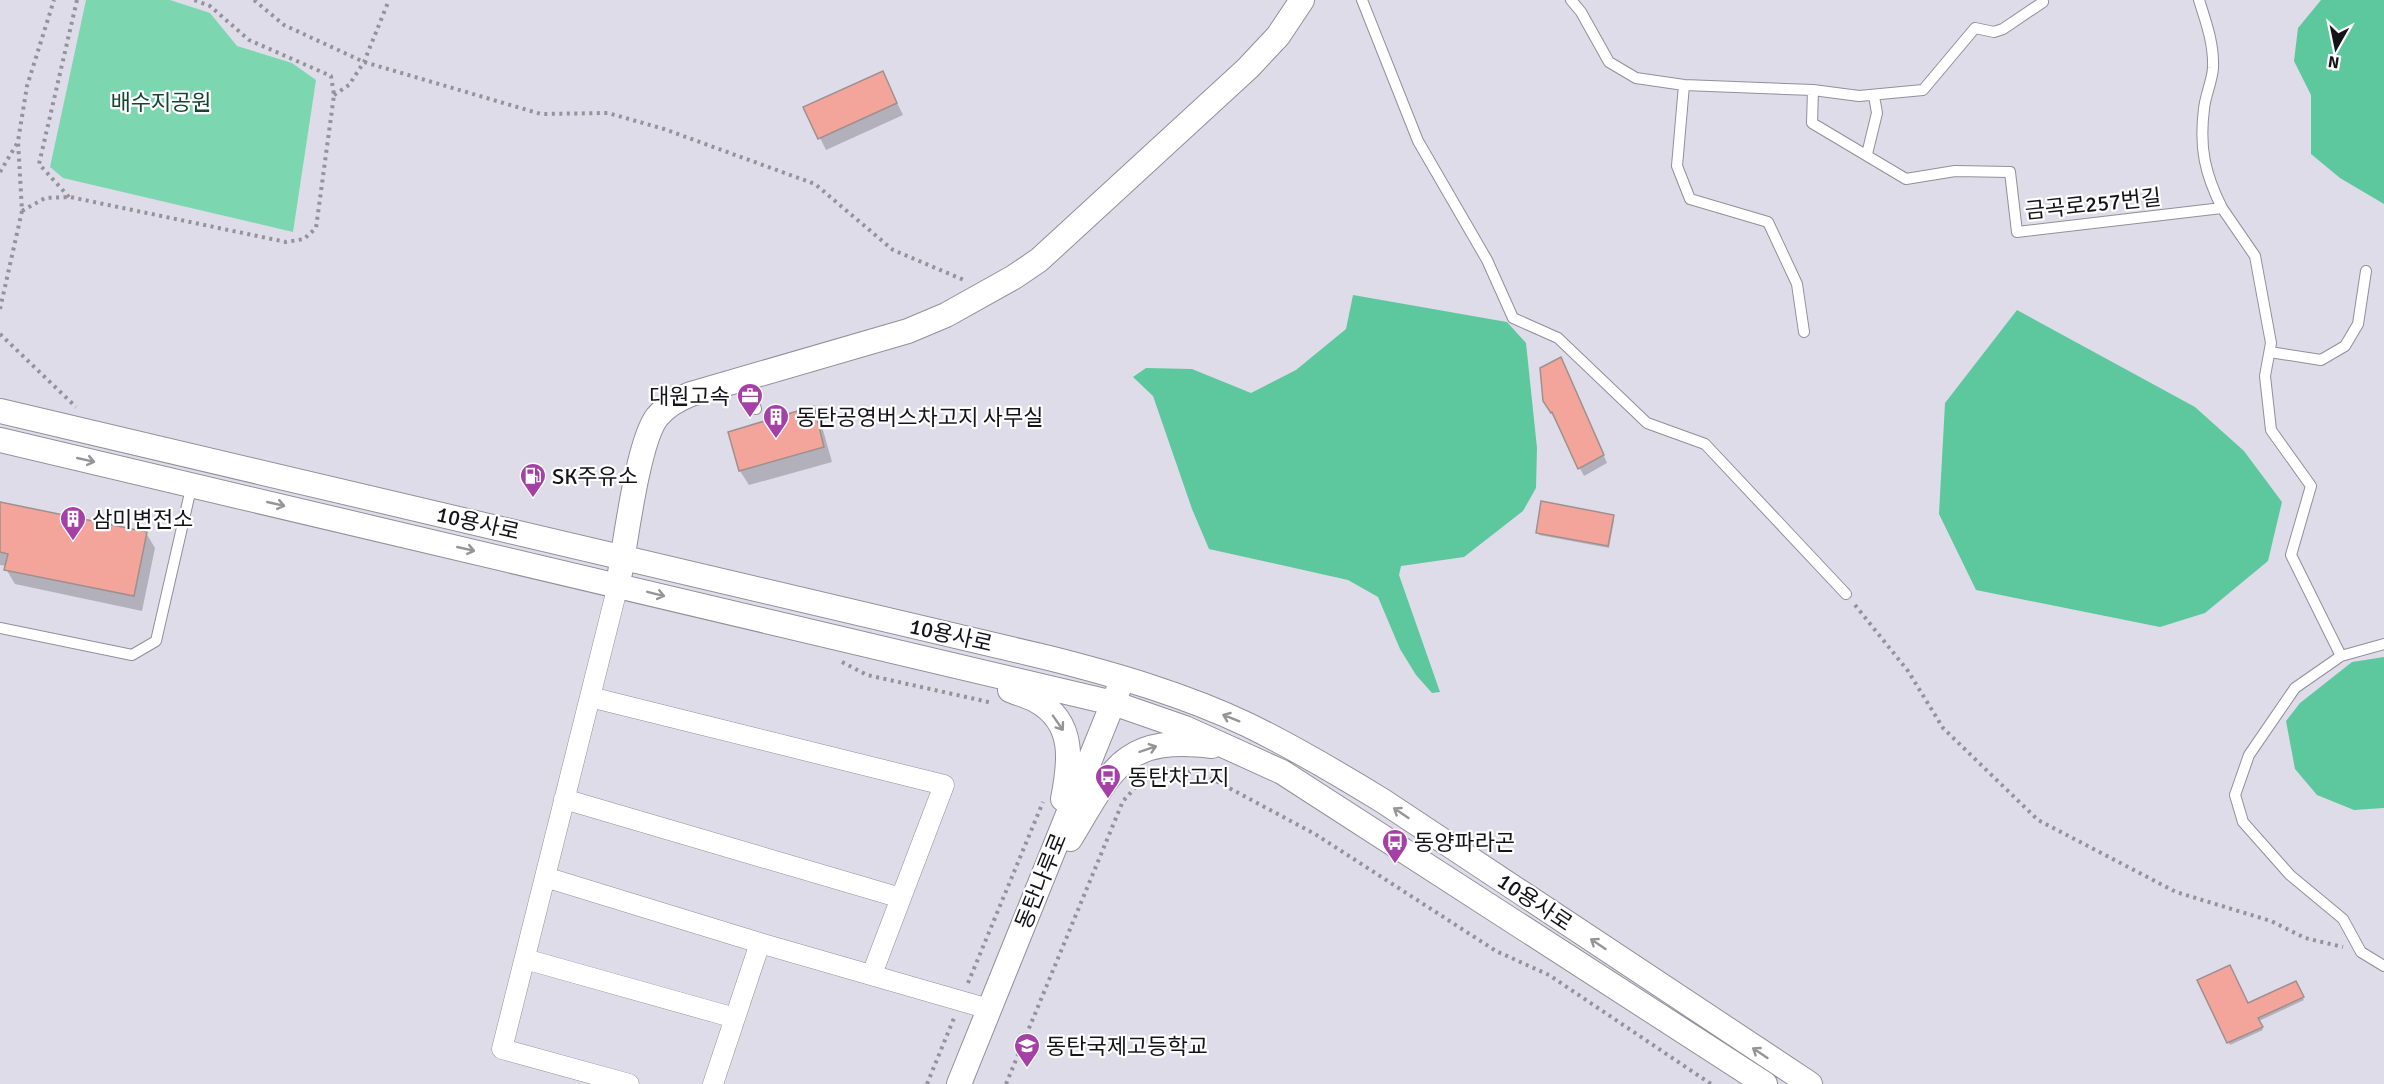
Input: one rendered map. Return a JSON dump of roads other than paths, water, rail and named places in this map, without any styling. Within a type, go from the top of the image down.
[{"type":"street","points":[[629,1084],[502,1049],[618,585],[644,448],[657,418],[678,399],[908,331],[946,315],[1039,260],[1248,68],[1278,36],[1302,0]]},
{"type":"street","name":"10용사로","points":[[0,411],[1123,677],[1246,724],[1322,764],[1383,801],[1809,1084]]},
{"type":"street","name":"10용사로","points":[[0,440],[618,585],[845,651],[1113,703],[1152,715],[1282,772],[1765,1084]]},
{"type":"street","points":[[845,651],[1008,690],[1038,701],[1055,717],[1064,733],[1069,749],[1069,770],[1047,862],[1037,891]]},
{"type":"street","name":"동탄나루로","points":[[959,1084],[1123,677]]},
{"type":"street","points":[[590,697],[944,785],[872,974]]},
{"type":"street","points":[[1037,891],[1108,777],[1122,762],[1146,748],[1163,745],[1211,746],[1240,752]]},
{"type":"street","points":[[564,799],[901,898]]},
{"type":"street","points":[[545,877],[760,943],[962,999],[989,1009]]},
{"type":"street","points":[[713,1084],[760,943]]},
{"type":"street","points":[[525,959],[735,1018]]},
{"type":"lane","points":[[1362,0],[1418,141],[1487,260],[1513,318],[1558,338],[1647,423],[1705,444],[1846,594]]},
{"type":"lane","points":[[1571,0],[1581,12],[1609,62],[1636,78],[1684,85],[1813,90],[1874,96],[1923,90],[1975,28],[1994,32],[2003,29],[2044,1]]},
{"type":"lane","points":[[2199,0],[2210,32],[2213,69],[2204,109],[2202,152],[2208,181],[2222,208],[2255,256],[2271,343],[2265,376],[2271,429],[2311,486],[2290,555],[2341,656]]},
{"type":"lane","points":[[1684,85],[1677,165],[1690,199],[1768,222],[1797,284],[1804,332]]},
{"type":"lane","name":"금곡로257번길","points":[[1813,90],[1812,123],[1906,179],[1955,171],[2010,171],[2016,232],[2171,216],[2222,208]]},
{"type":"lane","points":[[1867,154],[1877,113],[1874,96]]},
{"type":"lane","points":[[2270,352],[2321,360],[2345,346],[2358,324],[2366,271]]},
{"type":"lane","points":[[747,378],[756,409]]},
{"type":"lane","points":[[0,628],[132,655],[156,641],[192,484]]},
{"type":"lane","points":[[2384,644],[2341,656],[2295,688],[2249,755],[2235,795],[2242,822],[2290,875],[2343,919],[2361,952],[2384,966]]},
{"type":"place","name":"대원고속","points":[[750,419]]},
{"type":"place","name":"동탄공영버스차고지 사무실","points":[[776,440]]},
{"type":"place","name":"SK주유소","points":[[533,499]]},
{"type":"place","name":"삼미변전소","points":[[73,542]]},
{"type":"place","name":"동탄차고지","points":[[1108,800]]},
{"type":"place","name":"동양파라곤","points":[[1395,865]]},
{"type":"place","name":"동탄국제고등학교","points":[[1027,1069]]},
{"type":"park label","name":"배수지공원","points":[[161,102]]}]
